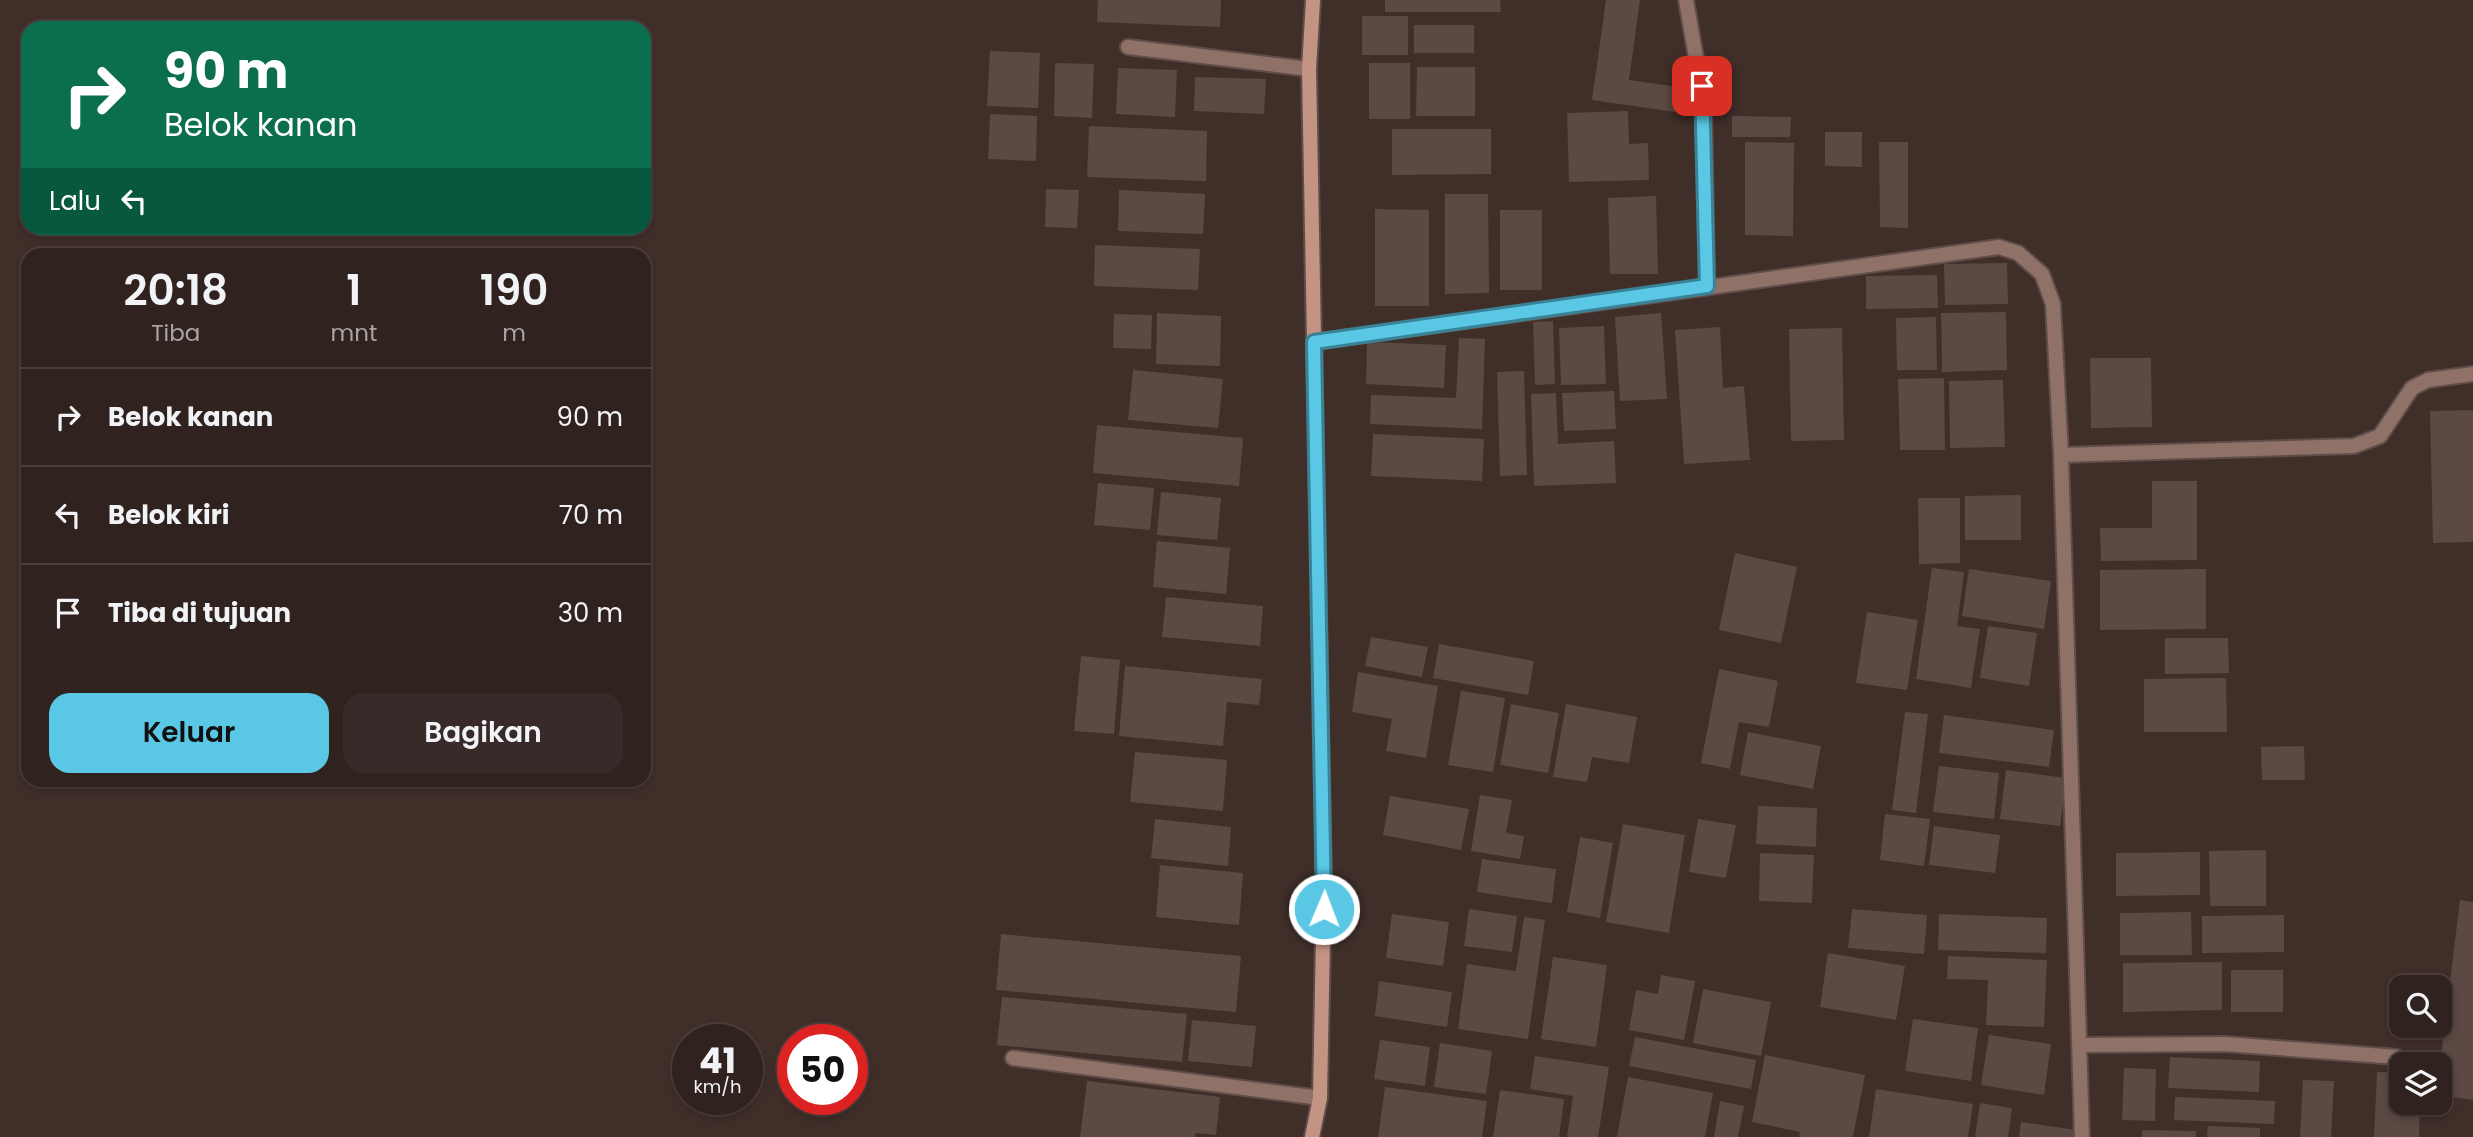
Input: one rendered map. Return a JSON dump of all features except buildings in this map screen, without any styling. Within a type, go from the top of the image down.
[{"type":"main road","points":[[1312,1137],[1320,1098],[1324,882],[1310,68],[1313,0]]},
{"type":"street","points":[[1686,0],[1704,104],[1707,286]]},
{"type":"street","points":[[1128,47],[1310,68]]},
{"type":"street","points":[[1314,342],[1999,247],[2018,253],[2042,274],[2053,304],[2061,455],[2082,1137]]},
{"type":"street","points":[[2061,455],[2354,446],[2380,436],[2412,388],[2428,380],[2473,374]]},
{"type":"street","points":[[2079,1045],[2225,1044],[2389,1056]]},
{"type":"street","points":[[1013,1058],[1320,1098]]},
{"type":"route","points":[[1324,909],[1314,342],[1707,286],[1702,86]]}]
